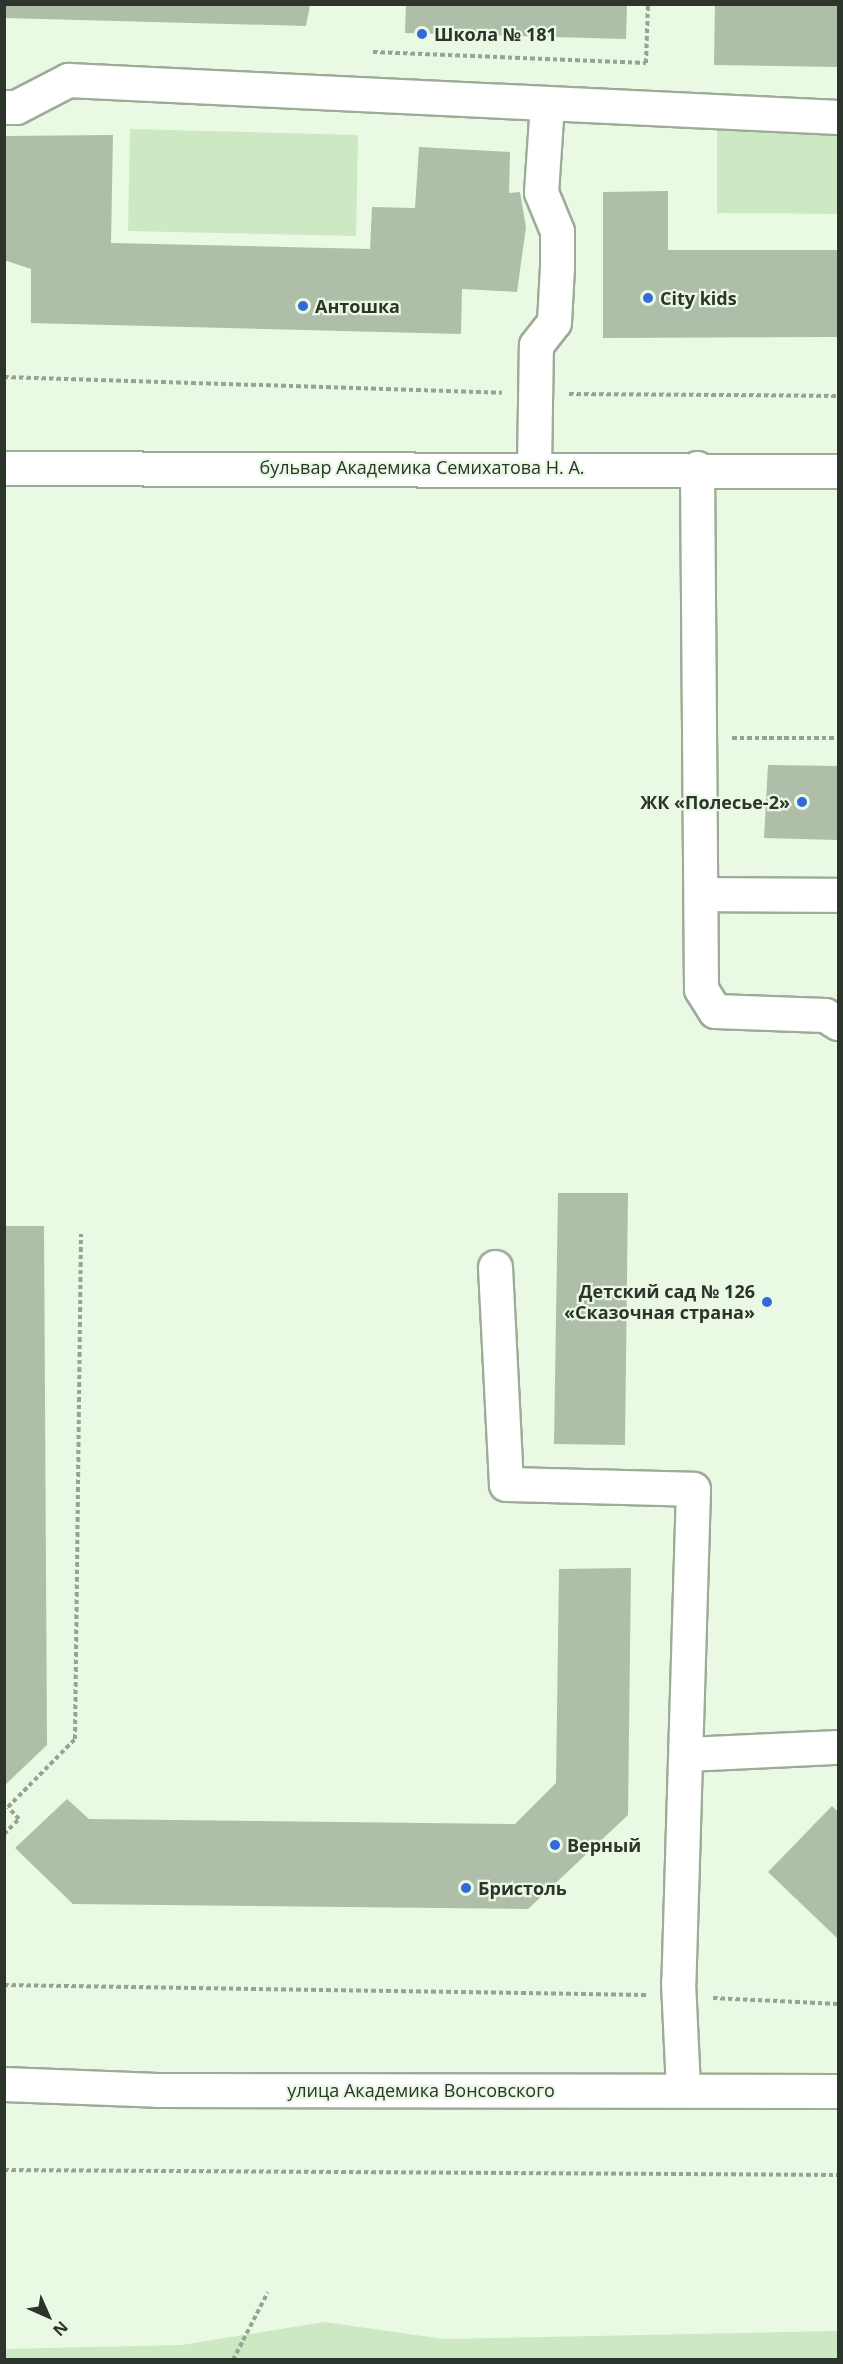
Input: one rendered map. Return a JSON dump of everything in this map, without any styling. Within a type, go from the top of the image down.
[{"type":"street","points":[[4,107],[16,106],[68,80],[838,117]]},
{"type":"street","points":[[534,466],[536,345],[554,322],[557,266],[557,231],[541,192],[547,103]]},
{"type":"street","name":"бульвар Академика Семихатова Н. А.","points":[[4,468],[534,466],[838,471]]},
{"type":"street","points":[[697,468],[701,989],[715,1011],[834,1014]]},
{"type":"street","points":[[702,894],[838,895]]},
{"type":"street","points":[[495,1267],[506,1484],[693,1489],[679,1996],[682,2090]]},
{"type":"street","points":[[687,1754],[838,1747]]},
{"type":"street","name":"улица Академика Вонсовского","points":[[4,2084],[157,2090],[838,2091]]},
{"type":"path","points":[[373,52],[646,63],[648,4]]},
{"type":"path","points":[[4,377],[535,394],[838,396]]},
{"type":"path","points":[[698,738],[838,738]]},
{"type":"path","points":[[4,1834],[19,1819],[8,1807],[75,1739],[81,1234]]},
{"type":"path","points":[[4,1984],[679,1996],[838,2004]]},
{"type":"path","points":[[4,2170],[838,2175]]},
{"type":"path","points":[[233,2360],[268,2292]]},
{"type":"green space","points":[[130,129],[358,135],[356,236],[128,231]]},
{"type":"green space","points":[[717,130],[838,131],[838,214],[717,213]]},
{"type":"green space","points":[[324,2322],[444,2339],[838,2331],[838,2359],[5,2359],[5,2349],[182,2345]]},
{"type":"building","points":[[406,4],[627,4],[626,39],[405,33]]},
{"type":"building","points":[[715,4],[838,4],[838,67],[714,65]]},
{"type":"building","points":[[4,5],[310,5],[306,26],[4,18]]},
{"type":"building","points":[[113,135],[111,243],[370,249],[372,207],[415,208],[419,147],[510,152],[509,193],[520,192],[526,227],[517,292],[462,289],[461,334],[31,323],[31,269],[4,260],[4,136]]},
{"type":"building","points":[[668,191],[668,250],[838,250],[838,337],[603,338],[603,192]]},
{"type":"building","name":"ЖК «Полесье-2»","points":[[768,765],[838,766],[838,840],[764,838]]},
{"type":"building","points":[[558,1193],[628,1193],[625,1445],[554,1444]]},
{"type":"building","points":[[4,1226],[44,1226],[47,1745],[4,1786]]},
{"type":"building","points":[[631,1568],[628,1815],[528,1909],[73,1904],[15,1848],[67,1799],[89,1819],[515,1824],[556,1783],[559,1569]]},
{"type":"building","points":[[832,1806],[838,1812],[838,1939],[768,1872]]},
{"type":"place","name":"Школа № 181","points":[[422,34]]},
{"type":"place","name":"City kids","points":[[648,298]]},
{"type":"place","name":"Антошка","points":[[303,306]]},
{"type":"place","name":"ЖК «Полесье-2»","points":[[802,802]]},
{"type":"place","name":"Детский сад № 126 «Сказочная страна»","points":[[767,1302]]},
{"type":"place","name":"Верный","points":[[555,1845]]},
{"type":"place","name":"Бристоль","points":[[466,1888]]}]
